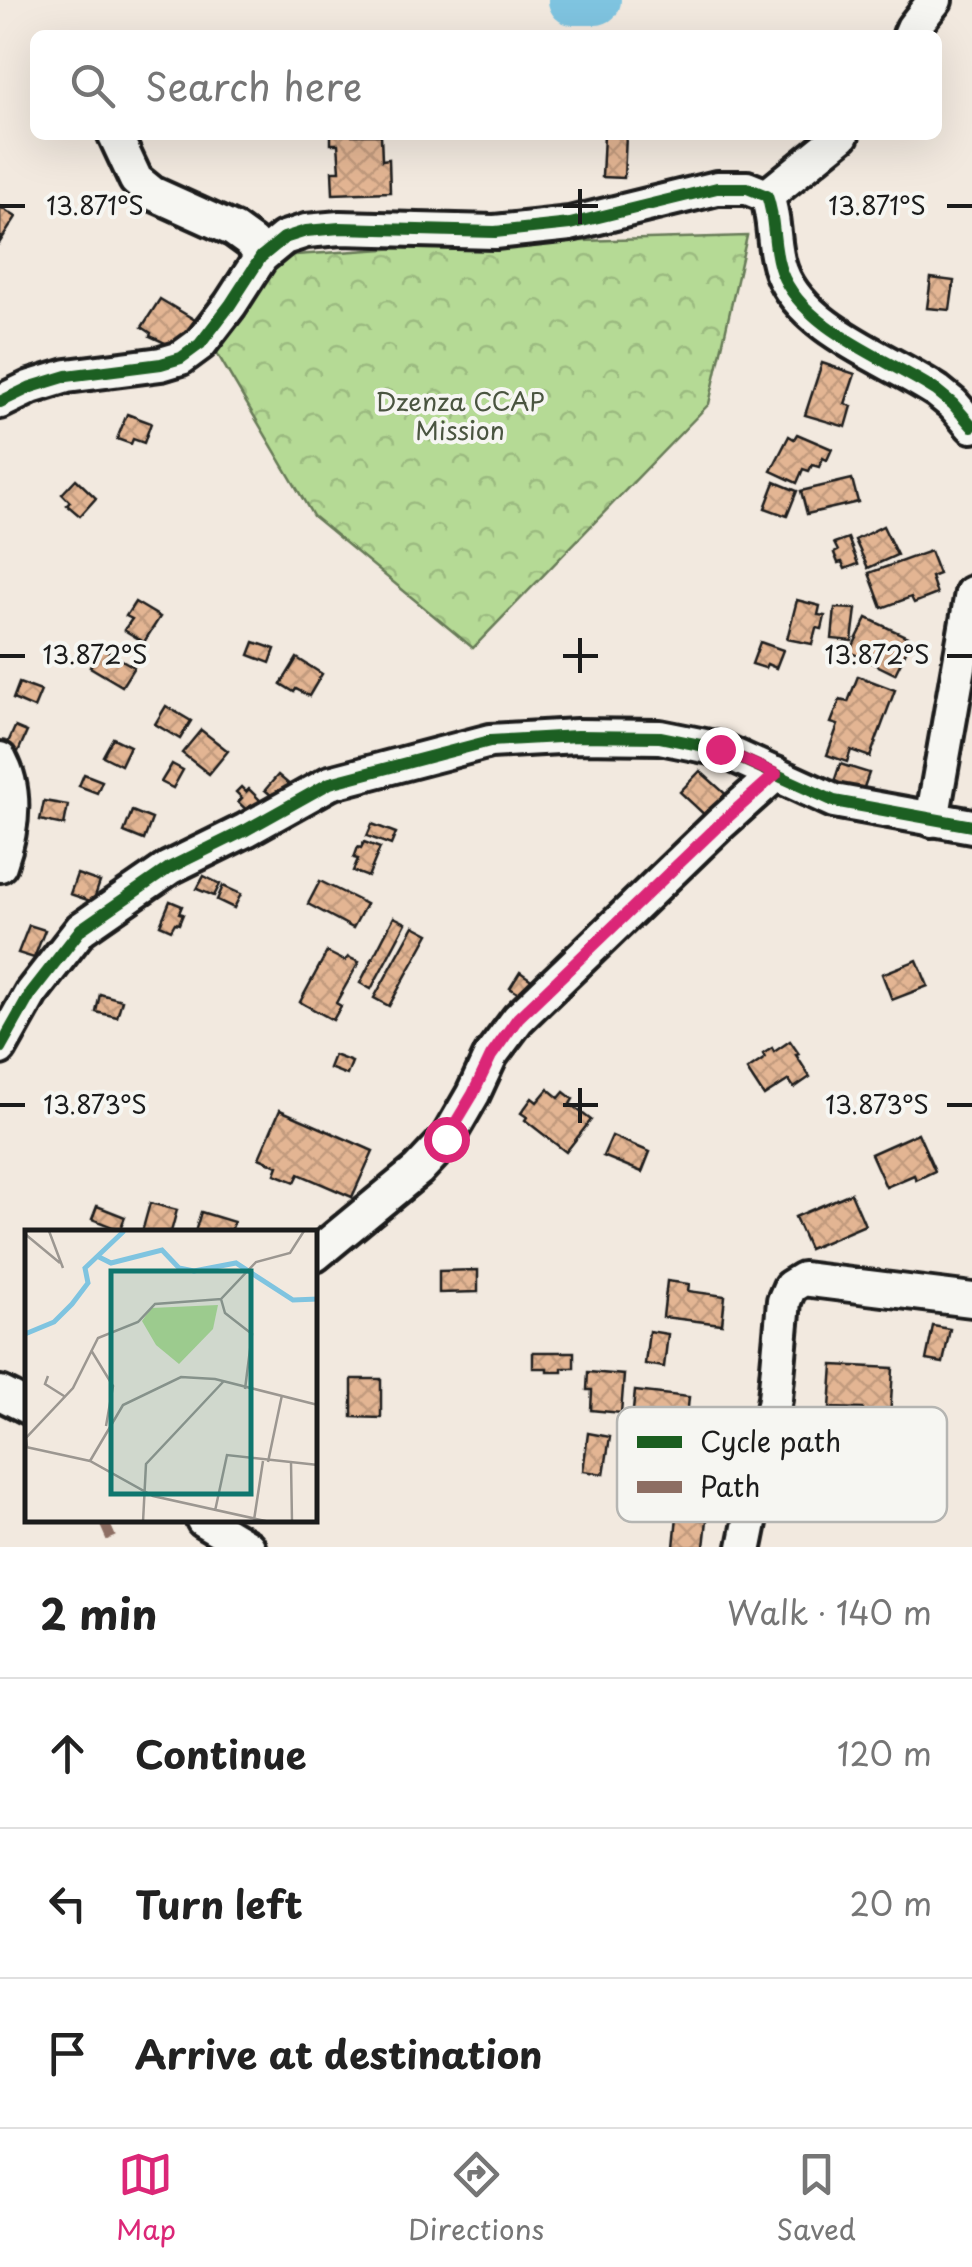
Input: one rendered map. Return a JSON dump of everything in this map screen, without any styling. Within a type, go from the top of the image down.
[{"type":"street","points":[[912,30],[935,0]]},
{"type":"street","points":[[117,140],[136,180],[152,193],[234,230],[261,257]]},
{"type":"street","points":[[767,196],[836,140]]},
{"type":"street","points":[[0,402],[67,376],[181,358],[200,344],[261,257],[284,238],[306,231],[340,228],[495,232],[570,224],[717,188],[746,188],[767,196],[780,268],[794,296],[816,319],[937,391],[972,426]]},
{"type":"street","points":[[932,820],[972,593]]},
{"type":"street","points":[[0,1048],[31,994],[81,929],[169,868],[330,784],[490,741],[660,737],[720,749],[834,801],[972,826]]},
{"type":"street","points":[[0,759],[11,798],[12,820],[0,865]]},
{"type":"street","points":[[318,1253],[418,1170],[446,1139],[491,1056],[518,1018],[776,774]]},
{"type":"street","points":[[773,1407],[784,1302],[790,1286],[803,1279],[972,1300]]},
{"type":"street","points":[[0,1393],[25,1406]]},
{"type":"street","points":[[745,1547],[750,1522]]},
{"type":"street","points":[[206,1528],[248,1547]]},
{"type":"green space","name":"Dzenza CCAP Mission","points":[[747,236],[709,404],[473,648],[313,516],[214,348],[280,256],[445,245]]},
{"type":"building","points":[[331,140],[381,140],[382,160],[389,159],[390,192],[333,194],[332,171],[340,171],[338,144],[331,144]]},
{"type":"building","points":[[604,140],[626,140],[624,178],[602,177]]},
{"type":"building","points":[[0,207],[16,217],[0,242]]},
{"type":"building","points":[[931,278],[954,281],[950,310],[927,308]]},
{"type":"building","points":[[160,299],[195,320],[178,349],[150,336],[142,327]]},
{"type":"building","points":[[822,363],[855,374],[845,404],[852,406],[846,427],[805,415]]},
{"type":"building","points":[[127,414],[151,423],[144,443],[117,439]]},
{"type":"building","points":[[797,434],[832,449],[819,467],[803,469],[797,483],[771,471],[789,436],[794,439]]},
{"type":"building","points":[[76,479],[96,498],[80,516],[67,505],[70,502],[62,494]]},
{"type":"building","points":[[852,479],[858,502],[807,514],[801,491]]},
{"type":"building","points":[[775,482],[797,491],[787,516],[765,508]]},
{"type":"building","points":[[883,526],[897,555],[868,568],[855,540]]},
{"type":"building","points":[[848,538],[858,564],[845,569],[842,562],[838,563],[834,543]]},
{"type":"building","points":[[930,551],[939,574],[931,577],[937,594],[914,603],[911,597],[882,608],[869,573]]},
{"type":"building","points":[[797,600],[820,606],[818,615],[825,616],[822,629],[816,628],[812,644],[787,639]]},
{"type":"building","points":[[135,602],[160,617],[144,642],[124,630],[132,619],[126,616]]},
{"type":"building","points":[[835,608],[856,609],[852,641],[832,639]]},
{"type":"building","points":[[867,618],[912,639],[895,674],[850,652]]},
{"type":"building","points":[[254,642],[275,649],[270,663],[249,655]]},
{"type":"building","points":[[760,642],[783,650],[776,668],[752,664]]},
{"type":"building","points":[[101,648],[134,667],[122,686],[90,667]]},
{"type":"building","points":[[297,658],[322,674],[309,696],[281,684]]},
{"type":"building","points":[[858,676],[895,690],[870,757],[851,750],[847,762],[827,755],[838,725],[831,723],[840,700],[848,702]]},
{"type":"building","points":[[19,683],[41,691],[34,708],[13,699]]},
{"type":"building","points":[[166,706],[191,721],[180,739],[155,724]]},
{"type":"building","points":[[15,727],[27,732],[18,752],[6,747]]},
{"type":"building","points":[[201,730],[228,751],[209,774],[182,753]]},
{"type":"building","points":[[113,738],[130,746],[121,765],[103,756]]},
{"type":"building","points":[[172,764],[183,770],[173,788],[161,782]]},
{"type":"building","points":[[840,764],[869,773],[861,796],[831,791]]},
{"type":"building","points":[[700,771],[730,798],[710,820],[680,792]]},
{"type":"building","points":[[84,774],[102,781],[97,793],[79,786]]},
{"type":"building","points":[[278,775],[292,787],[279,802],[265,790]]},
{"type":"building","points":[[241,787],[246,792],[249,789],[264,804],[253,816],[238,802],[242,798],[236,792]]},
{"type":"building","points":[[44,801],[68,805],[64,825],[40,820]]},
{"type":"building","points":[[132,811],[152,819],[144,840],[124,832]]},
{"type":"building","points":[[372,824],[396,833],[391,845],[367,836]]},
{"type":"building","points":[[364,842],[380,848],[368,877],[353,871],[358,847]]},
{"type":"building","points":[[77,874],[100,882],[93,902],[70,894]]},
{"type":"building","points":[[204,876],[220,884],[214,896],[197,889]]},
{"type":"building","points":[[320,881],[366,904],[353,928],[308,904]]},
{"type":"building","points":[[223,886],[241,894],[234,908],[217,900]]},
{"type":"building","points":[[170,901],[182,906],[179,913],[183,914],[171,930],[160,925]]},
{"type":"building","points":[[394,917],[406,923],[371,989],[360,983]]},
{"type":"building","points":[[29,925],[45,930],[34,958],[18,953]]},
{"type":"building","points":[[414,926],[429,934],[389,1006],[374,998]]},
{"type":"building","points":[[327,952],[345,961],[348,957],[359,962],[336,1003],[341,1006],[333,1020],[300,1002]]},
{"type":"building","points":[[917,960],[928,986],[892,1000],[882,974]]},
{"type":"building","points":[[520,972],[540,986],[530,1001],[510,988]]},
{"type":"building","points":[[100,994],[122,1000],[117,1017],[96,1012]]},
{"type":"building","points":[[790,1041],[810,1077],[794,1088],[789,1080],[764,1096],[747,1070],[765,1058],[763,1054]]},
{"type":"building","points":[[334,1055],[352,1062],[347,1075],[329,1068]]},
{"type":"building","points":[[548,1089],[559,1098],[564,1092],[573,1099],[570,1104],[591,1120],[566,1152],[521,1113],[532,1098],[537,1102]]},
{"type":"building","points":[[280,1110],[373,1151],[352,1197],[299,1174],[295,1182],[275,1174],[278,1166],[259,1158]]},
{"type":"building","points":[[918,1133],[935,1171],[886,1187],[871,1154]]},
{"type":"building","points":[[612,1136],[650,1152],[642,1172],[603,1156]]},
{"type":"building","points":[[851,1193],[865,1225],[809,1249],[795,1217]]},
{"type":"building","points":[[150,1203],[177,1210],[172,1230],[143,1230]]},
{"type":"building","points":[[97,1206],[125,1217],[120,1230],[92,1219]]},
{"type":"building","points":[[201,1212],[234,1222],[232,1230],[196,1230]]},
{"type":"building","points":[[478,1270],[478,1292],[439,1293],[439,1271]]},
{"type":"building","points":[[667,1281],[689,1284],[688,1291],[725,1296],[722,1324],[663,1317]]},
{"type":"building","points":[[933,1326],[950,1329],[943,1363],[926,1360]]},
{"type":"building","points":[[649,1331],[668,1334],[664,1367],[645,1364]]},
{"type":"building","points":[[533,1352],[574,1352],[574,1368],[547,1372],[547,1368],[533,1368]]},
{"type":"building","points":[[833,1365],[893,1368],[891,1407],[830,1407]]},
{"type":"building","points":[[588,1372],[624,1375],[621,1407],[617,1407],[617,1413],[591,1410],[592,1390],[587,1390]]},
{"type":"building","points":[[352,1379],[381,1379],[381,1418],[352,1417]]},
{"type":"building","points":[[635,1391],[689,1397],[688,1407],[633,1407]]},
{"type":"building","points":[[588,1433],[610,1437],[604,1474],[583,1471]]},
{"type":"building","points":[[676,1522],[707,1522],[704,1547],[674,1547]]},
{"type":"waterway","points":[[573,0],[596,0]]},
{"type":"marked path","points":[[104,1522],[115,1547]]},
{"type":"cycle path","points":[[0,402],[67,376],[181,358],[200,344],[261,257],[284,238],[306,231],[340,228],[495,232],[570,224],[717,188],[747,188],[767,196],[781,271],[808,310],[849,341],[937,391],[972,426]]},
{"type":"cycle path","points":[[0,1048],[31,993],[81,929],[169,868],[330,783],[490,741],[660,737],[720,749],[834,801],[972,826]]},
{"type":"route","points":[[446,1139],[491,1056],[518,1018],[776,774],[720,749]]}]
